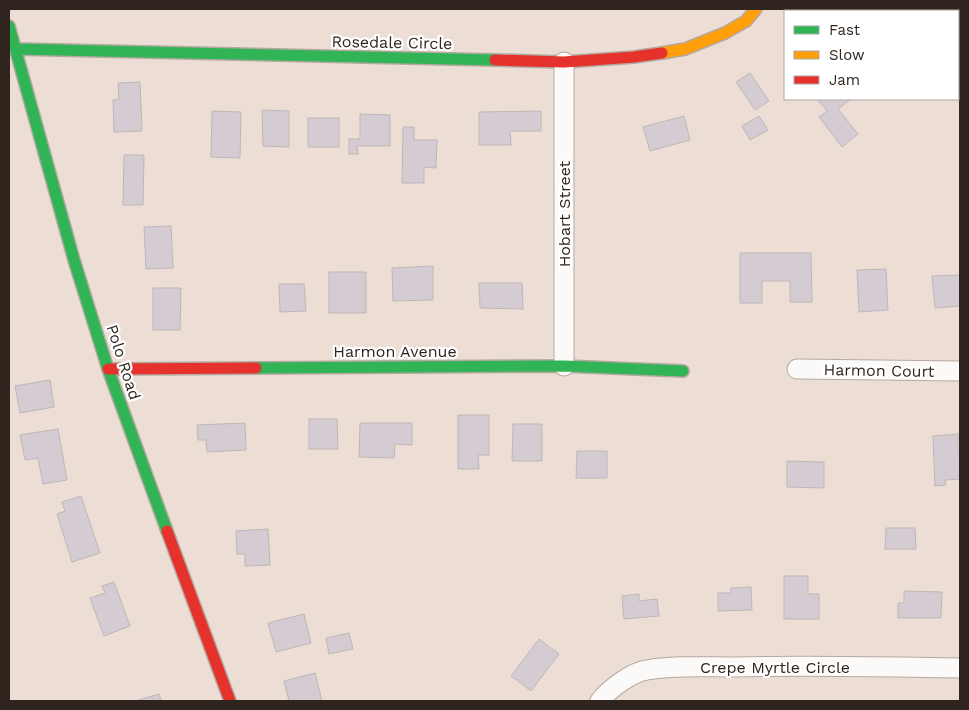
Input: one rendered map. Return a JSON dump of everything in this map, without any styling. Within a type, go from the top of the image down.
[{"type":"street","name":"Rosedale Circle","points":[[15,50],[564,62],[634,57],[685,49],[725,33],[746,21],[756,9]]},
{"type":"street","name":"Polo Road","points":[[9,26],[74,260],[108,369],[230,701]]},
{"type":"street","name":"Hobart Street","points":[[564,62],[564,366]]},
{"type":"street","name":"Harmon Avenue","points":[[108,369],[564,366],[683,371]]},
{"type":"street","name":"Harmon Court","points":[[797,368],[960,371]]},
{"type":"street","name":"Crepe Myrtle Circle","points":[[600,701],[616,686],[645,670],[793,665],[960,668]]},
{"type":"building","points":[[866,9],[893,9],[892,10]]},
{"type":"building","points":[[750,73],[769,101],[755,110],[736,82]]},
{"type":"building","points":[[140,82],[142,131],[114,132],[113,100],[119,99],[118,83]]},
{"type":"building","points":[[818,100],[850,100],[838,109],[858,134],[842,147],[819,117],[827,111]]},
{"type":"building","points":[[262,110],[289,111],[289,147],[263,146]]},
{"type":"building","points":[[212,111],[241,112],[240,158],[211,157]]},
{"type":"building","points":[[541,111],[541,131],[510,131],[511,145],[479,145],[479,112]]},
{"type":"building","points":[[360,114],[390,115],[390,146],[357,146],[358,154],[349,154],[349,139],[360,139]]},
{"type":"building","points":[[684,116],[690,140],[650,151],[643,127]]},
{"type":"building","points":[[759,116],[768,130],[750,140],[742,126]]},
{"type":"building","points":[[308,118],[339,118],[339,147],[308,147]]},
{"type":"building","points":[[403,127],[414,127],[414,140],[437,140],[436,168],[424,167],[424,183],[402,183]]},
{"type":"building","points":[[124,155],[144,155],[143,205],[123,205]]},
{"type":"building","points":[[171,226],[173,268],[146,269],[144,227]]},
{"type":"building","points":[[740,253],[811,253],[812,302],[790,302],[790,281],[762,281],[762,303],[740,303]]},
{"type":"building","points":[[433,266],[433,300],[393,301],[392,268]]},
{"type":"building","points":[[886,269],[888,310],[859,312],[857,270]]},
{"type":"building","points":[[329,272],[366,272],[366,313],[329,313]]},
{"type":"building","points":[[960,275],[960,306],[935,308],[932,276]]},
{"type":"building","points":[[479,283],[522,283],[523,309],[480,308]]},
{"type":"building","points":[[279,284],[304,284],[306,311],[280,312]]},
{"type":"building","points":[[153,288],[181,288],[180,330],[153,330]]},
{"type":"building","points":[[50,380],[54,407],[20,413],[15,386]]},
{"type":"building","points":[[458,415],[489,415],[489,455],[478,455],[479,469],[458,469]]},
{"type":"building","points":[[309,419],[337,419],[338,449],[309,449]]},
{"type":"building","points":[[245,423],[246,450],[207,452],[206,440],[198,440],[197,425]]},
{"type":"building","points":[[360,423],[412,423],[412,445],[395,444],[394,458],[359,457]]},
{"type":"building","points":[[513,424],[542,424],[542,461],[512,461]]},
{"type":"building","points":[[58,429],[67,480],[43,484],[38,458],[25,460],[20,435]]},
{"type":"building","points":[[958,434],[960,479],[945,480],[946,485],[935,486],[933,436]]},
{"type":"building","points":[[577,451],[607,451],[607,478],[576,478]]},
{"type":"building","points":[[787,461],[824,462],[824,488],[787,487]]},
{"type":"building","points":[[81,496],[100,553],[72,562],[57,514],[65,511],[62,502]]},
{"type":"building","points":[[886,528],[915,528],[916,549],[885,549]]},
{"type":"building","points":[[268,529],[270,565],[245,566],[245,554],[237,554],[236,531]]},
{"type":"building","points":[[784,576],[808,576],[808,594],[819,594],[819,619],[784,619]]},
{"type":"building","points":[[114,582],[130,626],[104,636],[90,598],[105,593],[102,586]]},
{"type":"building","points":[[751,587],[752,610],[718,611],[718,593],[731,593],[731,588]]},
{"type":"building","points":[[904,591],[942,592],[941,618],[898,618],[898,603],[904,603]]},
{"type":"building","points":[[639,594],[639,601],[657,599],[659,616],[624,619],[622,596]]},
{"type":"building","points":[[304,614],[311,643],[276,652],[268,623]]},
{"type":"building","points":[[349,633],[353,649],[329,654],[326,638]]},
{"type":"building","points":[[539,639],[559,654],[531,691],[511,676]]},
{"type":"building","points":[[315,673],[322,701],[289,701],[284,681]]},
{"type":"building","points":[[159,694],[161,701],[135,701]]},
{"type":"traffic: fast","points":[[9,26],[74,260],[108,369],[167,531]]},
{"type":"traffic: fast","points":[[15,49],[495,60]]},
{"type":"traffic: fast","points":[[256,368],[564,366],[683,371]]},
{"type":"traffic: slow","points":[[662,53],[685,49],[725,33],[746,21],[756,9]]},
{"type":"traffic: jam","points":[[495,60],[564,62],[662,53]]},
{"type":"traffic: jam","points":[[108,369],[256,368]]},
{"type":"traffic: jam","points":[[167,531],[230,701]]}]
